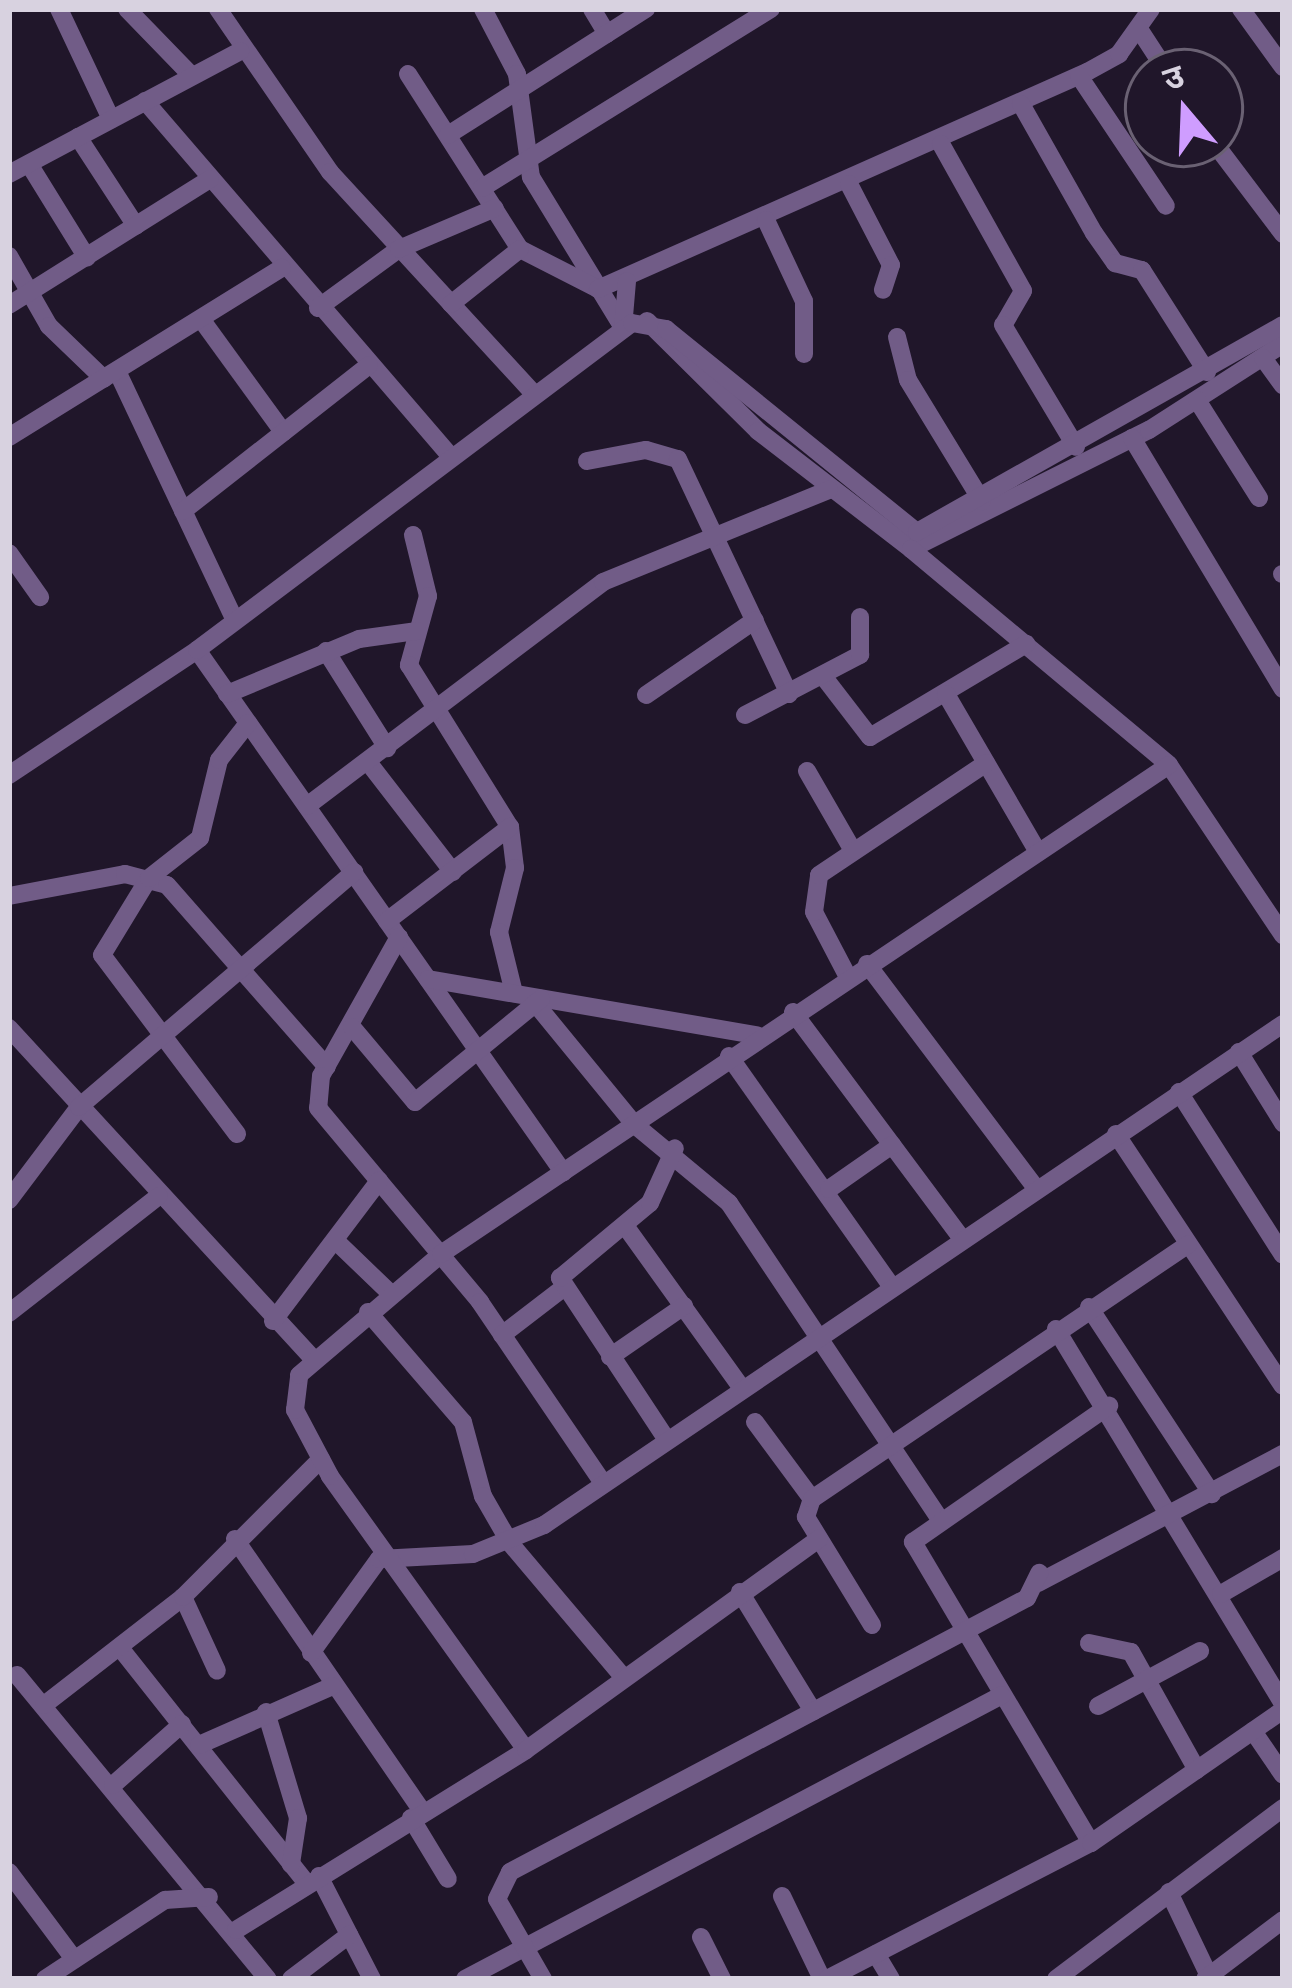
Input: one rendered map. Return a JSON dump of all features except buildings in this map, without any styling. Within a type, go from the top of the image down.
[{"type":"street","points":[[59,9],[111,119]]},
{"type":"street","points":[[127,9],[192,76]]},
{"type":"street","points":[[218,9],[240,51],[399,248],[533,393]]},
{"type":"street","points":[[484,9],[520,89],[527,162],[623,328]]},
{"type":"street","points":[[592,9],[607,34]]},
{"type":"street","points":[[448,135],[646,9]]},
{"type":"street","points":[[482,188],[771,9]]},
{"type":"street","points":[[408,74],[520,249],[598,289],[941,144],[1078,76],[1139,29],[1151,9]]},
{"type":"street","points":[[1241,9],[1283,67]]},
{"type":"street","points":[[1139,29],[1151,48]]},
{"type":"street","points":[[9,174],[240,51]]},
{"type":"street","points":[[1078,76],[1166,206]]},
{"type":"street","points":[[146,101],[282,268],[452,457]]},
{"type":"street","points":[[1021,104],[1094,233],[1115,263],[1146,274],[1207,372]]},
{"type":"street","points":[[78,137],[136,226]]},
{"type":"street","points":[[941,144],[1023,290],[1003,326],[1076,447]]},
{"type":"street","points":[[29,164],[87,258]]},
{"type":"street","points":[[1233,168],[1283,234]]},
{"type":"street","points":[[9,305],[210,179]]},
{"type":"street","points":[[849,184],[891,265],[883,290]]},
{"type":"street","points":[[318,308],[399,248],[495,208]]},
{"type":"street","points":[[766,220],[804,301],[804,354]]},
{"type":"street","points":[[451,304],[520,249]]},
{"type":"street","points":[[9,256],[28,291],[111,375],[235,622]]},
{"type":"street","points":[[9,437],[282,268]]},
{"type":"street","points":[[623,328],[628,280]]},
{"type":"street","points":[[201,319],[283,432]]},
{"type":"street","points":[[647,321],[902,531],[982,501],[1283,325]]},
{"type":"street","points":[[9,775],[197,650],[623,328],[647,321]]},
{"type":"street","points":[[647,321],[830,490],[911,549],[1169,765],[1283,935]]},
{"type":"street","points":[[897,337],[908,380],[982,501]]},
{"type":"street","points":[[911,549],[1132,439],[1283,344]]},
{"type":"street","points":[[1263,358],[1283,386]]},
{"type":"street","points":[[183,511],[369,364]]},
{"type":"street","points":[[1198,400],[1259,497]]},
{"type":"street","points":[[1132,439],[1283,689]]},
{"type":"street","points":[[587,461],[646,450],[678,459],[789,694]]},
{"type":"street","points":[[307,806],[603,582],[830,490]]},
{"type":"street","points":[[413,535],[428,596],[409,665],[510,827],[515,868],[499,932],[514,993]]},
{"type":"street","points":[[9,553],[40,597]]},
{"type":"street","points":[[745,716],[860,655],[860,617]]},
{"type":"street","points":[[646,695],[755,620]]},
{"type":"street","points":[[227,694],[326,651],[417,632]]},
{"type":"street","points":[[823,676],[870,737],[1026,644]]},
{"type":"street","points":[[197,650],[563,1172]]},
{"type":"street","points":[[326,651],[387,748]]},
{"type":"street","points":[[946,694],[1038,852]]},
{"type":"street","points":[[237,1134],[159,1038],[102,955],[149,878],[200,838],[219,760],[248,723]]},
{"type":"street","points":[[368,762],[453,872]]},
{"type":"street","points":[[848,977],[812,891],[852,849],[986,764]]},
{"type":"street","points":[[526,1750],[321,1459],[295,1410],[312,1357],[441,1254],[634,1125],[757,1035],[1169,765]]},
{"type":"street","points":[[807,771],[852,849]]},
{"type":"street","points":[[510,827],[393,929],[352,1027],[326,1067],[317,1108],[441,1254],[603,1483]]},
{"type":"street","points":[[9,1200],[80,1107],[354,872]]},
{"type":"street","points":[[9,896],[149,878],[185,896],[326,1067]]},
{"type":"street","points":[[867,964],[1036,1188]]},
{"type":"street","points":[[428,979],[757,1035]]},
{"type":"street","points":[[352,1027],[405,1101],[424,1099],[538,1000]]},
{"type":"street","points":[[538,1000],[634,1125],[675,1148],[729,1203],[937,1515]]},
{"type":"street","points":[[794,1012],[961,1237]]},
{"type":"street","points":[[311,1654],[385,1556],[510,1543],[817,1331],[1283,1024]]},
{"type":"street","points":[[9,1028],[273,1321],[312,1357]]},
{"type":"street","points":[[1239,1052],[1283,1123]]},
{"type":"street","points":[[729,1056],[829,1189],[890,1284]]},
{"type":"street","points":[[1179,1092],[1283,1256]]},
{"type":"street","points":[[1116,1134],[1283,1386]]},
{"type":"street","points":[[829,1189],[892,1145]]},
{"type":"street","points":[[665,1437],[563,1288],[564,1270],[626,1227],[675,1148]]},
{"type":"street","points":[[273,1321],[338,1243],[379,1181]]},
{"type":"street","points":[[9,1313],[159,1196]]},
{"type":"street","points":[[626,1227],[740,1384]]},
{"type":"street","points":[[338,1243],[391,1294]]},
{"type":"street","points":[[872,1625],[806,1517],[812,1499],[1056,1329],[1188,1244]]},
{"type":"street","points":[[502,1336],[563,1288]]},
{"type":"street","points":[[610,1357],[684,1306]]},
{"type":"street","points":[[1090,1307],[1213,1494]]},
{"type":"street","points":[[368,1312],[463,1422],[483,1496],[510,1543],[624,1678]]},
{"type":"street","points":[[782,1896],[825,1979],[1091,1843],[1283,1707],[1176,1515],[1056,1329]]},
{"type":"street","points":[[1091,1843],[914,1550],[916,1532],[937,1515],[1109,1406]]},
{"type":"street","points":[[755,1422],[812,1499]]},
{"type":"street","points":[[543,1979],[496,1900],[510,1872],[963,1631],[1039,1578],[1136,1526],[1176,1515],[1283,1454]]},
{"type":"street","points":[[44,1705],[184,1597],[235,1539],[321,1459]]},
{"type":"street","points":[[235,1539],[417,1815],[448,1879]]},
{"type":"street","points":[[236,1930],[526,1750],[819,1539]]},
{"type":"street","points":[[1221,1594],[1283,1558]]},
{"type":"street","points":[[740,1592],[813,1711]]},
{"type":"street","points":[[184,1597],[217,1671]]},
{"type":"street","points":[[1088,1642],[1124,1646],[1197,1770]]},
{"type":"street","points":[[121,1649],[291,1864],[313,1880],[350,1935],[372,1979]]},
{"type":"street","points":[[1098,1706],[1200,1651]]},
{"type":"street","points":[[16,1675],[236,1930],[268,1979]]},
{"type":"street","points":[[199,1745],[333,1686]]},
{"type":"street","points":[[465,1979],[527,1951],[1002,1695]]},
{"type":"street","points":[[266,1712],[298,1818],[291,1864]]},
{"type":"street","points":[[113,1784],[182,1724]]},
{"type":"street","points":[[1253,1731],[1283,1774]]},
{"type":"street","points":[[1056,1979],[1283,1808]]},
{"type":"street","points":[[9,1872],[74,1959]]},
{"type":"street","points":[[1169,1892],[1207,1977],[1283,1920]]},
{"type":"street","points":[[45,1979],[165,1900],[208,1897]]},
{"type":"street","points":[[291,1979],[350,1935]]},
{"type":"street","points":[[701,1936],[722,1979]]},
{"type":"street","points":[[876,1954],[891,1979]]}]
